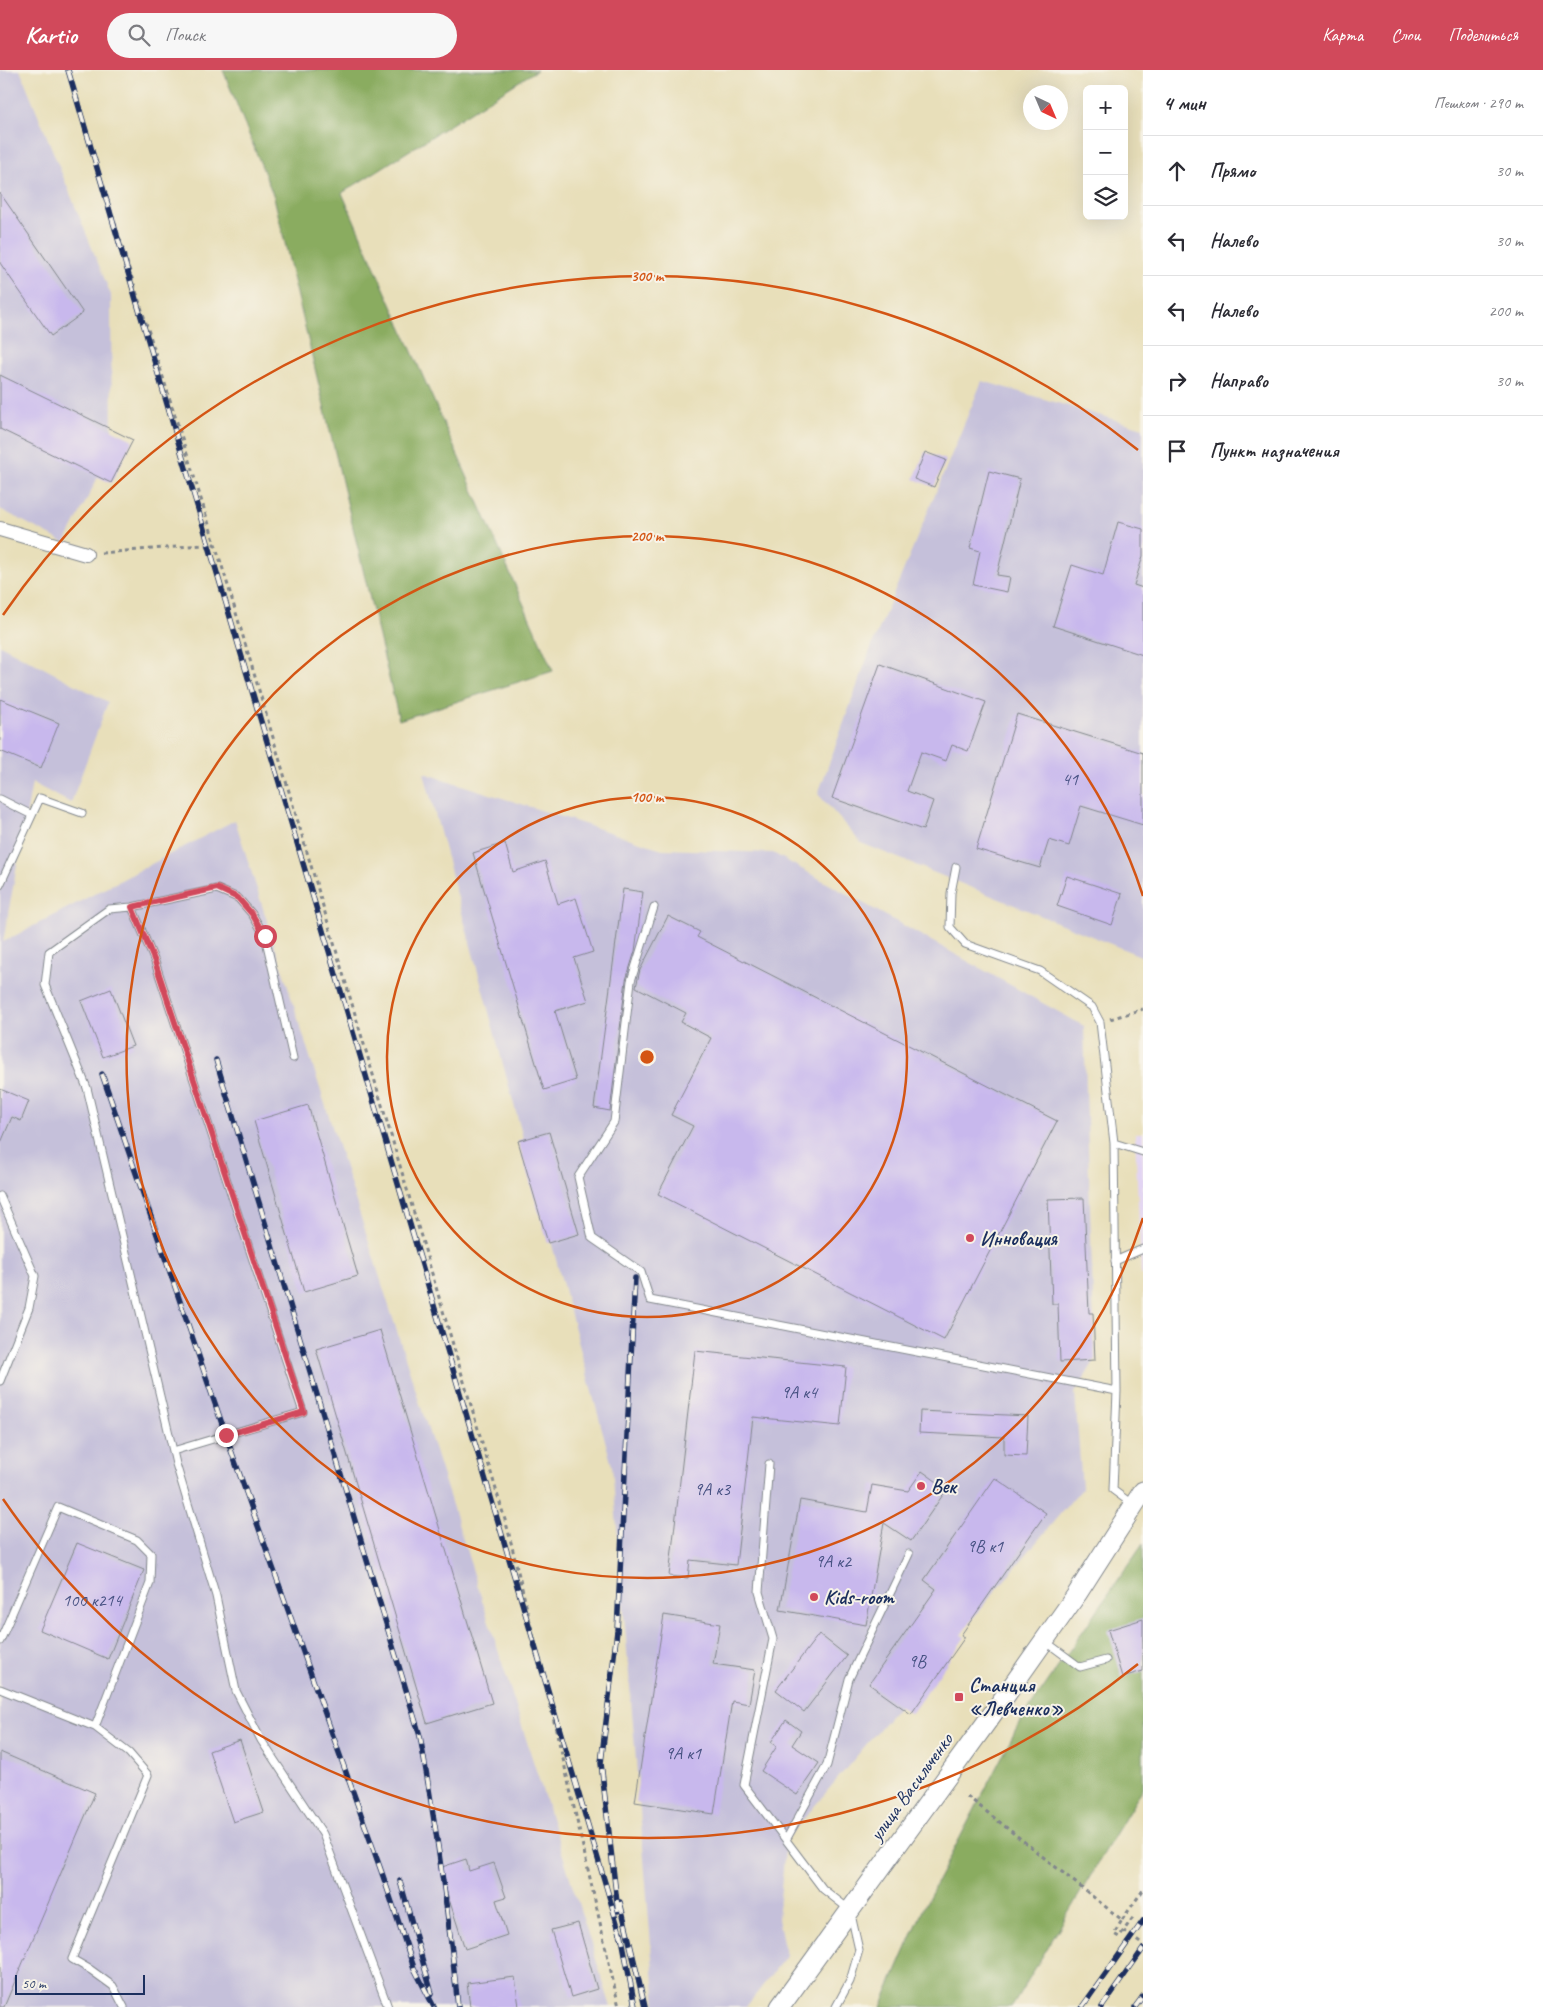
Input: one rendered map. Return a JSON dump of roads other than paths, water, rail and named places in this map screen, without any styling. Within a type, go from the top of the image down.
[{"type":"main road","name":"улица Васильченко","points":[[780,2007],[991,1716],[1077,1594],[1139,1499]]},
{"type":"street","points":[[0,529],[86,554]]},
{"type":"lane","points":[[0,886],[40,798],[82,813]]},
{"type":"lane","points":[[0,799],[32,815]]},
{"type":"lane","points":[[956,867],[951,893],[950,927],[965,944],[1040,971],[1092,1007],[1100,1022],[1114,1144],[1118,1391],[1114,1490],[1139,1499]]},
{"type":"lane","points":[[293,1058],[265,936],[252,914],[238,898],[217,888],[132,907],[109,909],[49,952],[45,986],[87,1088],[173,1451],[216,1596],[236,1692],[261,1740],[323,1834],[388,2007]]},
{"type":"lane","points":[[132,907],[155,962],[304,1412],[173,1451]]},
{"type":"lane","points":[[654,907],[631,981],[614,1122],[578,1177],[592,1238],[641,1272],[650,1300],[1118,1391]]},
{"type":"lane","points":[[1114,1144],[1143,1152]]},
{"type":"lane","points":[[0,1196],[35,1276],[29,1308],[0,1381]]},
{"type":"lane","points":[[1116,1261],[1143,1248]]},
{"type":"lane","points":[[769,1464],[759,1592],[773,1639],[744,1785],[823,1889],[850,1910],[859,1950],[850,1981],[836,2007]]},
{"type":"lane","points":[[0,1641],[58,1507],[138,1540],[151,1554],[150,1583],[95,1727]]},
{"type":"lane","points":[[786,1840],[827,1765],[849,1679],[909,1554]]},
{"type":"lane","points":[[1043,1640],[1080,1666],[1106,1660]]},
{"type":"lane","points":[[0,1689],[95,1727],[129,1753],[148,1775],[72,1959],[113,1986],[124,2007]]},
{"type":"railway","points":[[68,70],[622,1940]]},
{"type":"railway","points":[[216,1060],[420,1736],[442,1871],[458,2007]]},
{"type":"railway","points":[[102,1074],[232,1453],[414,1968],[434,2007]]},
{"type":"railway","points":[[618,1911],[601,1763],[617,1631],[635,1278]]},
{"type":"railway","points":[[400,1881],[432,1994]]},
{"type":"railway","points":[[620,1902],[645,2007]]},
{"type":"railway","points":[[1082,2007],[1143,1921]]},
{"type":"railway","points":[[621,1933],[635,2007]]},
{"type":"railway","points":[[1102,2007],[1143,1949]]},
{"type":"railway","points":[[1135,2007],[1143,1996]]},
{"type":"place","name":"Инновация","points":[[970,1238]]},
{"type":"place","name":"Век","points":[[921,1486]]},
{"type":"place","name":"Kids-room","points":[[814,1597]]},
{"type":"place","name":"Станция «Левченко»","points":[[959,1697]]}]
